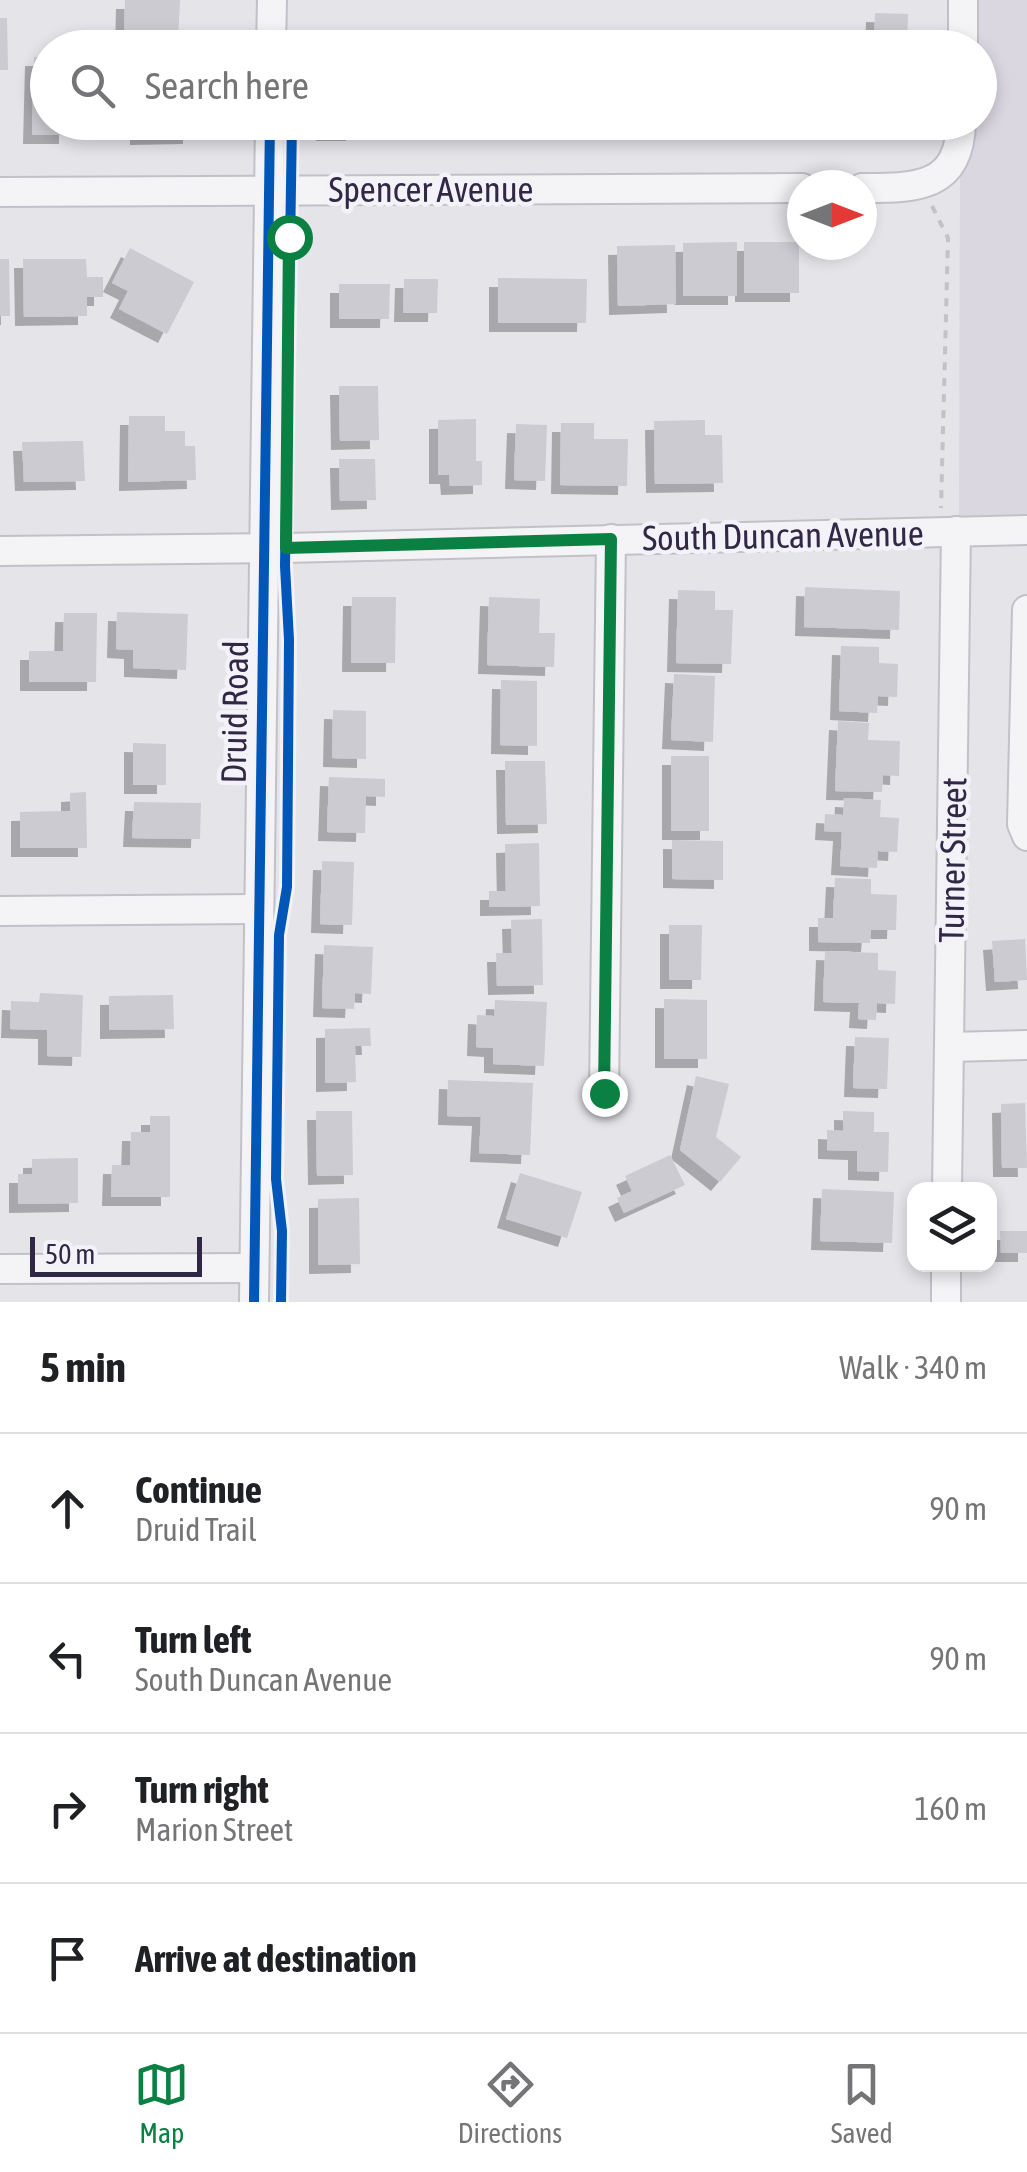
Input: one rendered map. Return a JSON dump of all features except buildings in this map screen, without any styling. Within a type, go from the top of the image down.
[{"type":"street","points":[[271,30],[272,0]]},
{"type":"street","points":[[963,30],[964,0]]},
{"type":"street","name":"Druid Road","points":[[254,1302],[270,140]]},
{"type":"street","points":[[877,188],[912,188],[933,180],[961,140]]},
{"type":"street","name":"Spencer Avenue","points":[[0,192],[787,188]]},
{"type":"street","name":"South Duncan Avenue","points":[[0,551],[1027,530]]},
{"type":"street","name":"Turner Street","points":[[947,1182],[948,531]]},
{"type":"street","points":[[604,1093],[611,539]]},
{"type":"street","points":[[1027,610],[1022,824],[1027,836]]},
{"type":"street","points":[[0,911],[258,909]]},
{"type":"street","points":[[949,1047],[1027,1045]]},
{"type":"street","points":[[0,1270],[254,1268]]},
{"type":"street","points":[[946,1272],[946,1302]]},
{"type":"path","points":[[933,180],[948,238],[948,531]]},
{"type":"shaded area","points":[[977,0],[1027,0],[1027,518],[959,519],[960,173],[973,149],[973,140],[997,140],[997,30],[978,30]]},
{"type":"cycle path","points":[[254,1302],[270,140]]},
{"type":"cycle path","points":[[281,1302],[282,1231],[276,1179],[279,935],[287,887],[289,640],[285,566],[292,140]]},
{"type":"route","points":[[289,237],[286,548],[611,539],[604,1093]]}]
